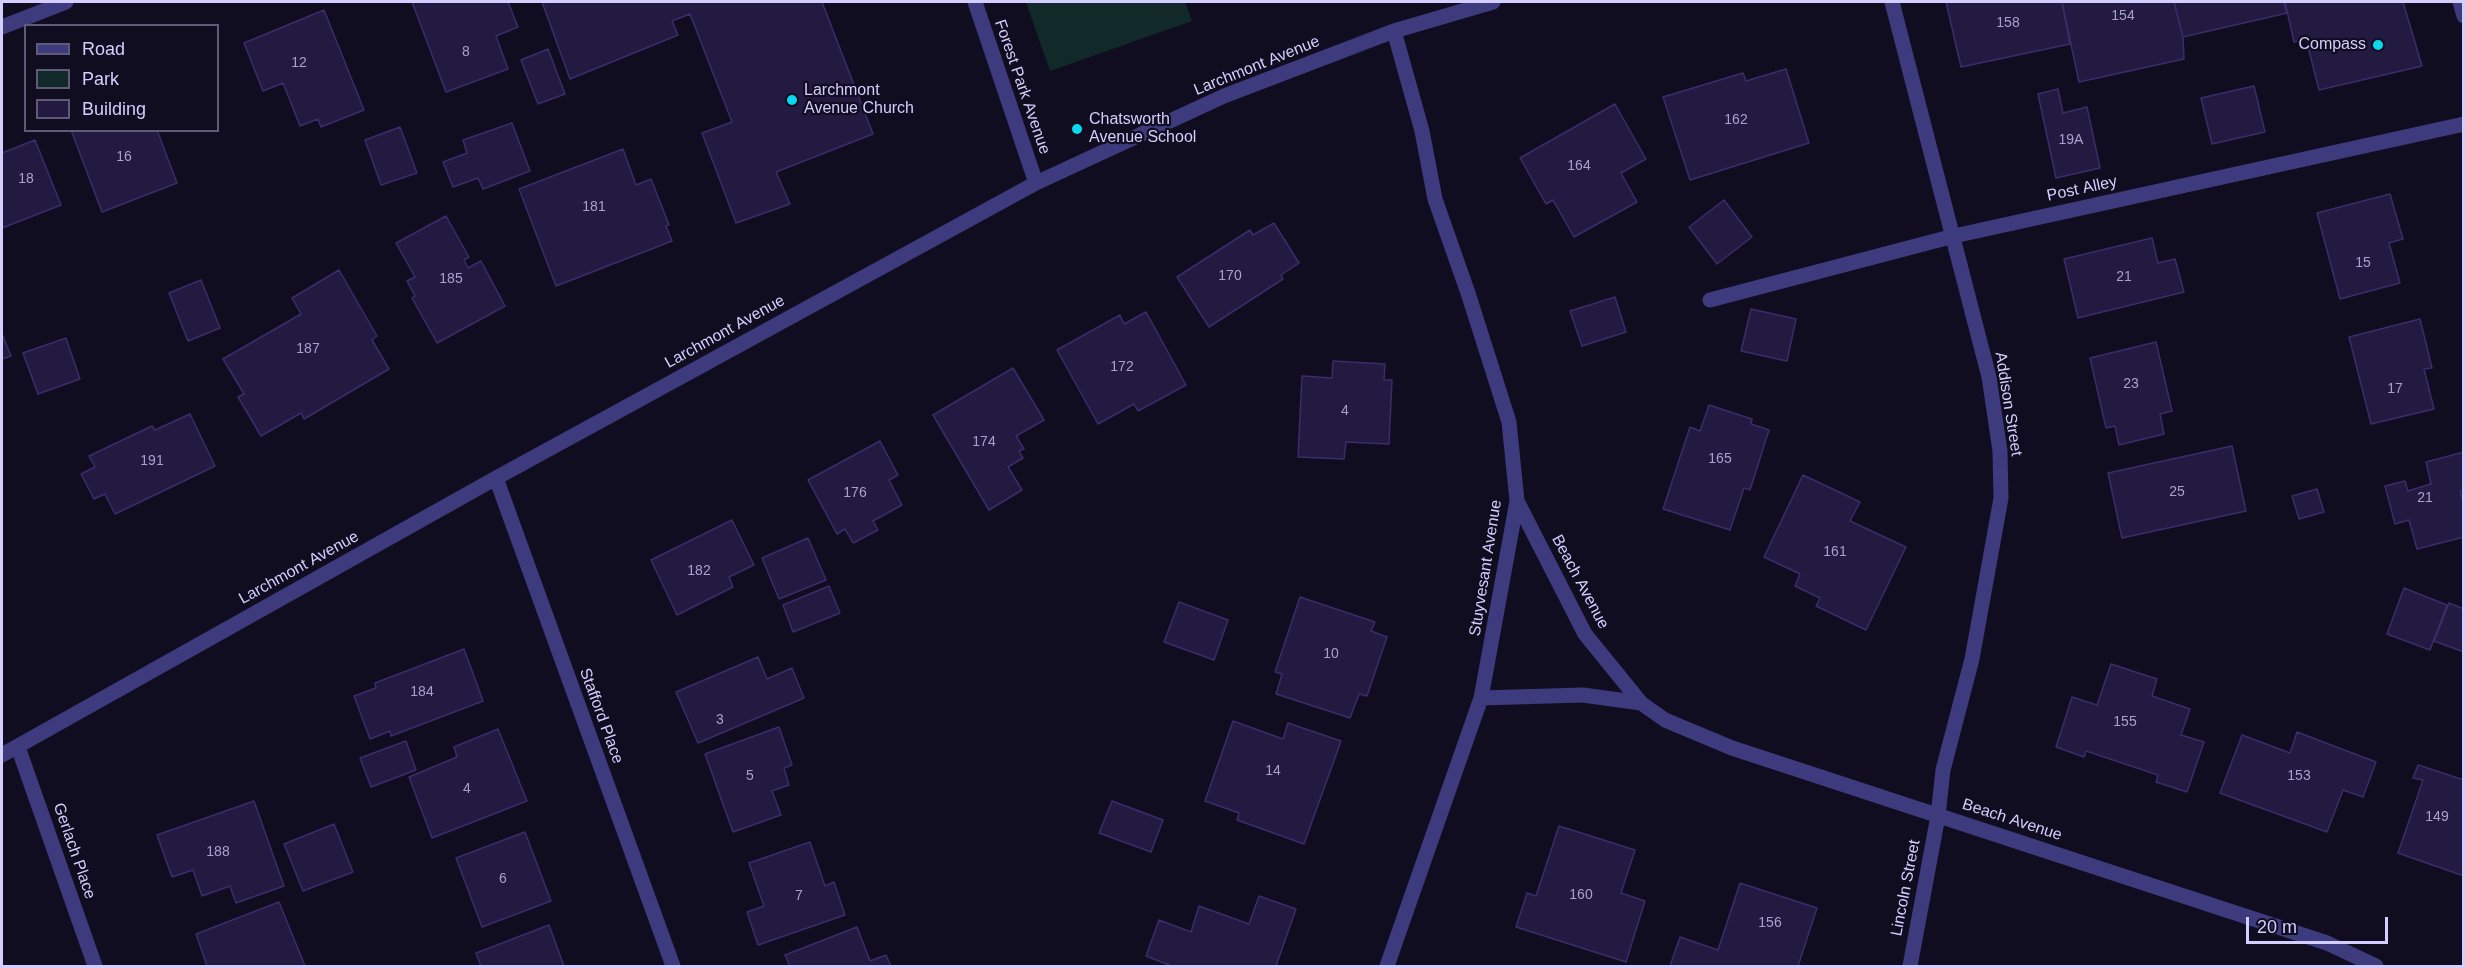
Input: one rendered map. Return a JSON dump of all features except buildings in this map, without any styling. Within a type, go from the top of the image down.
[{"type":"street","points":[[2,27],[66,2]]},
{"type":"street","name":"Forest Park Avenue","points":[[975,2],[1036,183]]},
{"type":"street","name":"Larchmont Avenue","points":[[2,755],[496,478],[1036,183],[1224,96],[1394,32],[1493,2]]},
{"type":"street","name":"Addison Street","points":[[1892,2],[1989,377],[2000,451],[2001,498],[1972,659],[1943,770],[1938,816]]},
{"type":"street","points":[[2460,2],[2463,16]]},
{"type":"street","name":"Stuyvesant Avenue","points":[[1387,966],[1481,698],[1517,501],[1509,422],[1435,199],[1422,131],[1394,32]]},
{"type":"street","name":"Post Alley","points":[[1710,300],[1954,236],[2463,124]]},
{"type":"street","name":"Stafford Place","points":[[496,478],[674,966]]},
{"type":"street","name":"Beach Avenue","points":[[1517,501],[1585,634],[1641,703],[1665,720],[1732,748],[2327,943],[2376,966]]},
{"type":"street","name":"Beach Avenue","points":[[1481,698],[1582,695],[1641,703]]},
{"type":"street","name":"Gerlach Place","points":[[18,747],[95,966]]},
{"type":"street","name":"Lincoln Street","points":[[1910,966],[1938,816]]},
{"type":"green space","points":[[1026,2],[1185,2],[1192,21],[1050,71]]},
{"type":"place","name":"Compass","points":[[2378,45]]},
{"type":"place","name":"Larchmont Avenue Church","points":[[792,100]]},
{"type":"place","name":"Chatsworth Avenue School","points":[[1077,129]]}]
